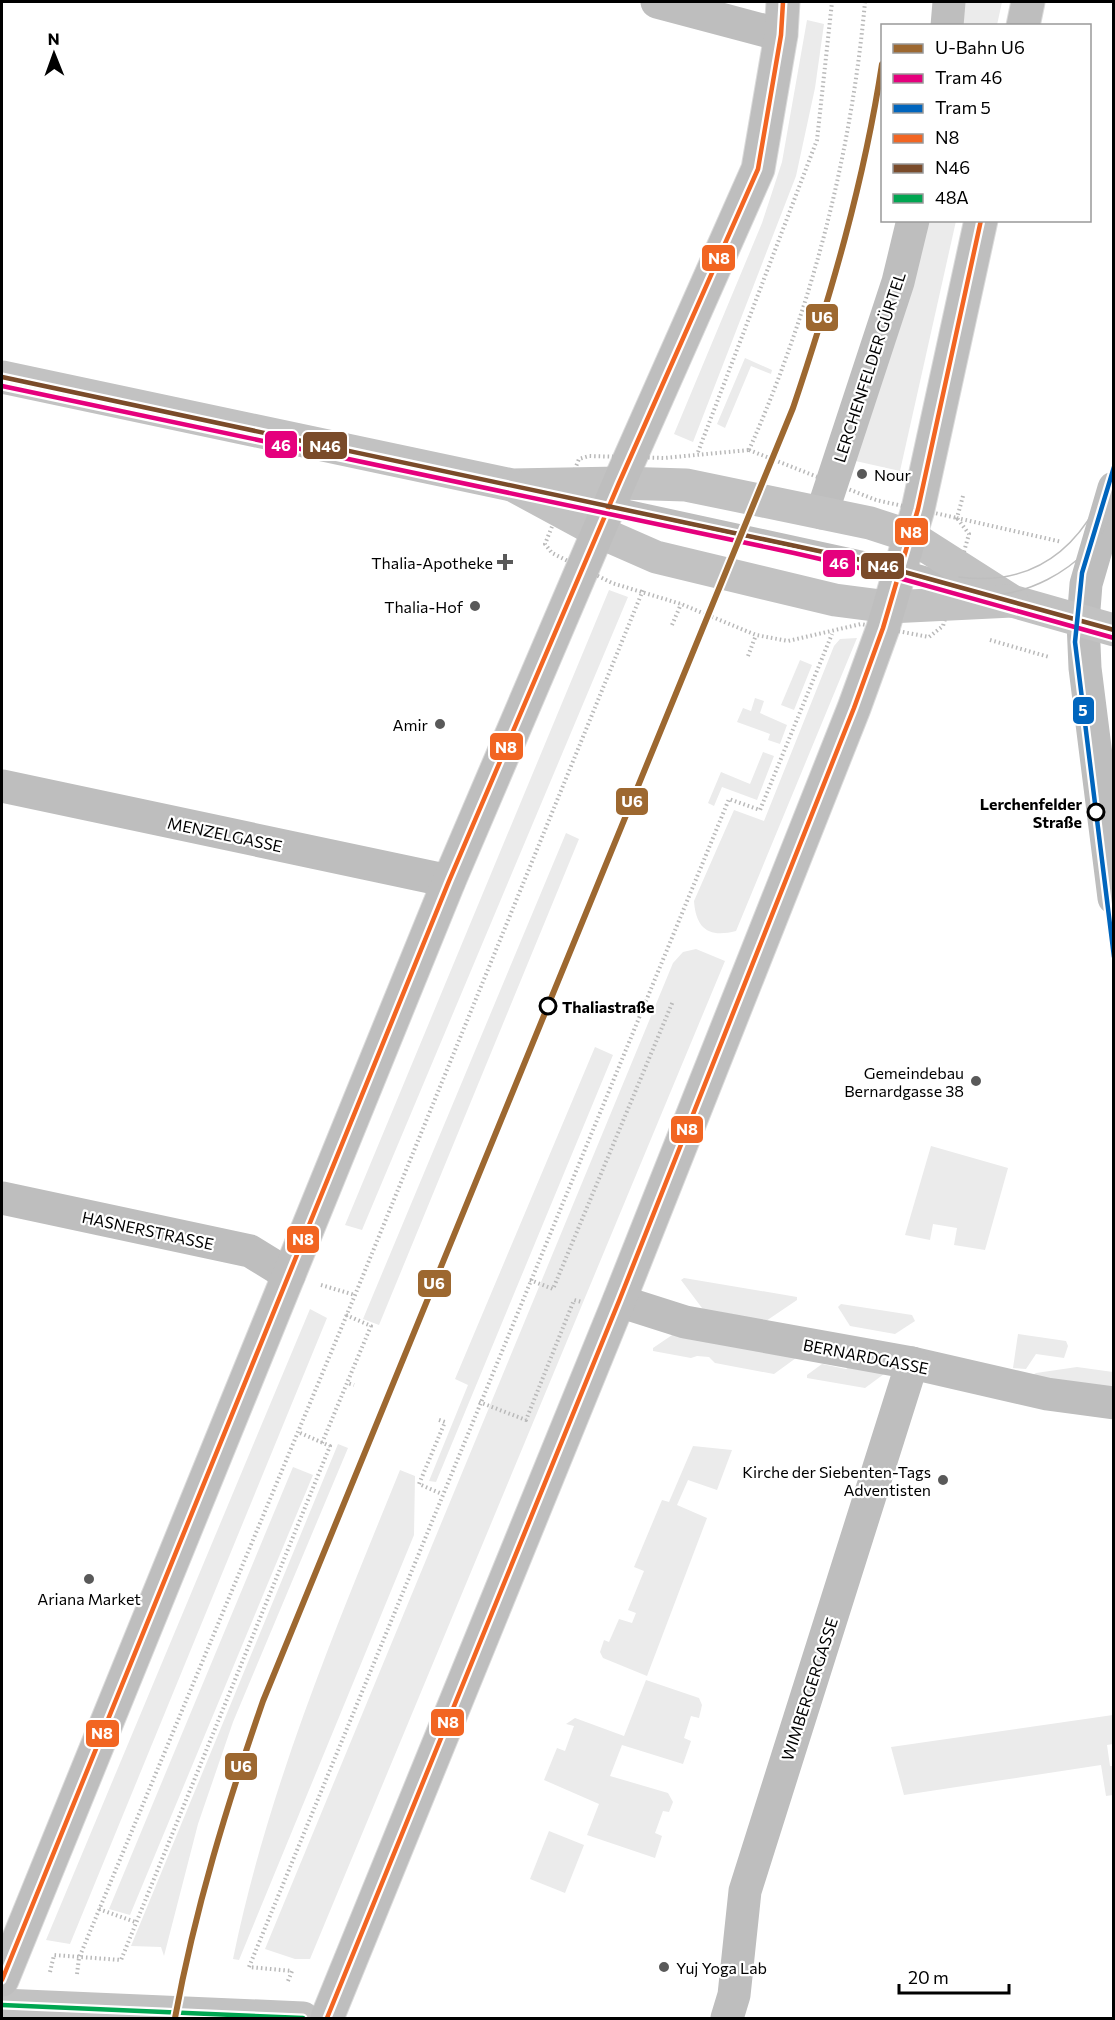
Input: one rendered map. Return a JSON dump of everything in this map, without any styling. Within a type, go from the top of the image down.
[{"type":"main road","points":[[657,2],[780,35]]},
{"type":"main road","points":[[2,1980],[449,881],[758,169],[780,35],[783,2]]},
{"type":"main road","points":[[947,24],[949,2]]},
{"type":"main road","points":[[1023,24],[1028,2]]},
{"type":"main road","name":"LERCHENFELDER GÜRTEL","points":[[822,513],[898,282],[913,222]]},
{"type":"main road","points":[[327,2019],[619,1301],[850,718],[889,607],[910,536],[935,440],[981,222]]},
{"type":"main road","points":[[2,377],[610,507],[686,485],[822,513],[910,536],[1012,601],[1098,626]]},
{"type":"main road","points":[[512,485],[610,507],[656,557],[845,602],[889,607],[1012,601]]},
{"type":"main road","points":[[1113,488],[1086,584],[1098,626],[1085,668],[1113,898]]},
{"type":"main road","name":"MENZELGASSE","points":[[2,786],[449,881]]},
{"type":"main road","name":"HASNERSTRASSE","points":[[2,1198],[250,1251],[289,1275]]},
{"type":"main road","name":"BERNARDGASSE","points":[[619,1301],[685,1322],[912,1364],[1047,1394],[1113,1403]]},
{"type":"main road","name":"WIMBERGERGASSE","points":[[727,2019],[734,1995],[745,1891],[912,1364]]},
{"type":"main road","points":[[2,2005],[153,2010],[289,2018]]},
{"type":"lane","points":[[610,507],[900,569],[1012,601]]},
{"type":"path","points":[[686,485],[817,140],[832,2]]},
{"type":"path","points":[[748,450],[767,409],[805,305],[838,182],[865,2]]},
{"type":"path","points":[[963,496],[957,518],[1058,540],[1092,557]]},
{"type":"path","points":[[298,1432],[330,1446],[121,1960],[79,1958],[298,1432],[656,557]]},
{"type":"path","points":[[289,2018],[292,1971],[249,1967],[441,1494],[729,799],[760,810],[845,602]]},
{"type":"path","points":[[672,625],[681,604]]},
{"type":"path","points":[[944,626],[955,629]]},
{"type":"path","points":[[748,656],[756,635]]},
{"type":"path","points":[[988,639],[1085,668]]},
{"type":"path","points":[[530,1280],[553,1288],[673,1001]]},
{"type":"path","points":[[480,1402],[525,1420],[574,1300],[619,1301]]},
{"type":"path","points":[[322,1443],[371,1326],[346,1315]]},
{"type":"path","points":[[347,1383],[354,1385]]},
{"type":"path","points":[[439,1420],[445,1422],[419,1484],[441,1494]]},
{"type":"path","points":[[99,1909],[136,1922]]},
{"type":"shaded area","points":[[963,2],[1002,2],[997,24],[960,24]]},
{"type":"shaded area","points":[[807,20],[824,24],[815,88],[796,176],[693,442],[674,434],[762,223],[782,162]]},
{"type":"shaded area","points":[[926,222],[956,222],[900,471],[851,460]]},
{"type":"shaded area","points":[[745,358],[772,370],[771,374],[751,366],[725,428],[717,424]]},
{"type":"shaded area","points":[[609,590],[628,597],[362,1230],[345,1225]]},
{"type":"shaded area","points":[[857,638],[736,931],[711,932],[701,925],[695,911],[694,901],[734,810],[764,821],[834,646],[840,639]]},
{"type":"shaded area","points":[[800,660],[812,665],[794,710],[781,705]]},
{"type":"shaded area","points":[[755,698],[764,701],[760,713],[787,725],[780,744],[768,740],[770,734],[737,722],[743,708],[751,711]]},
{"type":"shaded area","points":[[763,752],[774,756],[757,800],[722,787],[714,806],[708,803],[721,772],[750,784]]},
{"type":"shaded area","points":[[566,833],[579,839],[379,1325],[363,1319]]},
{"type":"shaded area","points":[[696,949],[725,961],[310,1959],[295,1959],[265,1949],[673,963],[683,952]]},
{"type":"shaded area","points":[[595,1047],[613,1055],[436,1482],[429,1481],[468,1385],[455,1379]]},
{"type":"shaded area","points":[[931,1146],[1008,1168],[985,1250],[954,1245],[957,1228],[933,1224],[930,1240],[905,1235]]},
{"type":"shaded area","points":[[684,1278],[797,1297],[797,1300],[766,1321],[705,1312],[681,1280]]},
{"type":"shaded area","points":[[841,1304],[912,1315],[915,1321],[895,1334],[850,1326],[838,1307]]},
{"type":"shaded area","points":[[310,1309],[327,1318],[70,1944],[46,1940]]},
{"type":"shaded area","points":[[681,1329],[807,1350],[774,1374],[715,1363],[709,1357],[691,1358],[653,1351],[653,1348]]},
{"type":"shaded area","points":[[1018,1334],[1066,1341],[1068,1346],[1064,1358],[1036,1354],[1026,1369],[1013,1368]]},
{"type":"shaded area","points":[[860,1360],[884,1374],[865,1388],[807,1378],[807,1375],[822,1364],[846,1369]]},
{"type":"shaded area","points":[[1077,1367],[1113,1372],[1113,1392],[1026,1380],[1036,1373]]},
{"type":"shaded area","points":[[338,1444],[348,1448],[233,1722],[198,1824],[164,1956],[161,1947],[131,1946]]},
{"type":"shaded area","points":[[693,1446],[732,1450],[717,1490],[688,1480],[677,1505],[707,1518],[647,1676],[603,1658],[600,1652],[604,1640],[609,1642],[619,1619],[632,1623],[636,1613],[628,1610],[644,1571],[634,1567],[662,1500],[669,1502]]},
{"type":"shaded area","points":[[293,1467],[313,1475],[130,1915],[109,1909]]},
{"type":"shaded area","points":[[400,1470],[415,1476],[414,1535],[239,1960],[233,1959],[248,1895],[284,1771],[351,1590]]},
{"type":"shaded area","points":[[646,1680],[699,1698],[702,1705],[699,1718],[691,1716],[684,1738],[691,1741],[683,1764],[622,1745],[610,1776],[668,1793],[673,1802],[669,1812],[663,1811],[655,1833],[662,1836],[655,1858],[587,1835],[599,1804],[544,1780],[557,1748],[565,1751],[574,1726],[566,1724],[575,1718],[624,1736]]},
{"type":"shaded area","points":[[1113,1715],[1113,1744],[1107,1745],[1110,1766],[1113,1766],[1113,1795],[1106,1796],[1101,1765],[904,1795],[891,1747]]},
{"type":"shaded area","points":[[549,1831],[584,1845],[565,1893],[530,1879]]},
{"type":"tram line","name":"46","points":[[2,386],[794,553],[881,573],[1114,638]]},
{"type":"tram line","name":"5","points":[[1114,467],[1082,573],[1075,642],[1114,957]]},
{"type":"tram line","points":[[959,577],[986,579],[1010,576],[1032,569],[1051,558],[1083,527],[1108,483]]},
{"type":"tram line","points":[[954,593],[978,596],[1002,594],[1026,589],[1048,580],[1086,551],[1114,512]]},
{"type":"metro line","name":"U6","points":[[175,2018],[192,1937],[213,1858],[263,1701],[793,408],[845,238],[866,152],[881,70]]},
{"type":"transit line","name":"N8","points":[[2,1980],[449,881],[619,483],[758,169],[781,35],[783,2]]},
{"type":"transit line","name":"N8","points":[[327,2018],[619,1301],[854,708],[883,628],[918,509],[981,222]]},
{"type":"transit line","name":"N46","points":[[2,377],[861,560],[1114,630]]},
{"type":"transit line","name":"48A","points":[[2,2005],[303,2018]]},
{"type":"place","name":"Nour","points":[[862,474]]},
{"type":"place","name":"Thalia-Apotheke","points":[[505,562]]},
{"type":"place","name":"Thalia-Hof","points":[[475,606]]},
{"type":"place","name":"Amir","points":[[440,724]]},
{"type":"place","name":"Lerchenfelder Straße","points":[[1096,812]]},
{"type":"place","name":"Thaliastraße","points":[[548,1006]]},
{"type":"place","name":"Gemeindebau Bernardgasse 38","points":[[976,1081]]},
{"type":"place","name":"Kirche der Siebenten-Tags Adventisten","points":[[943,1480]]},
{"type":"place","name":"Ariana Market","points":[[89,1579]]},
{"type":"place","name":"Yuj Yoga Lab","points":[[664,1967]]}]
